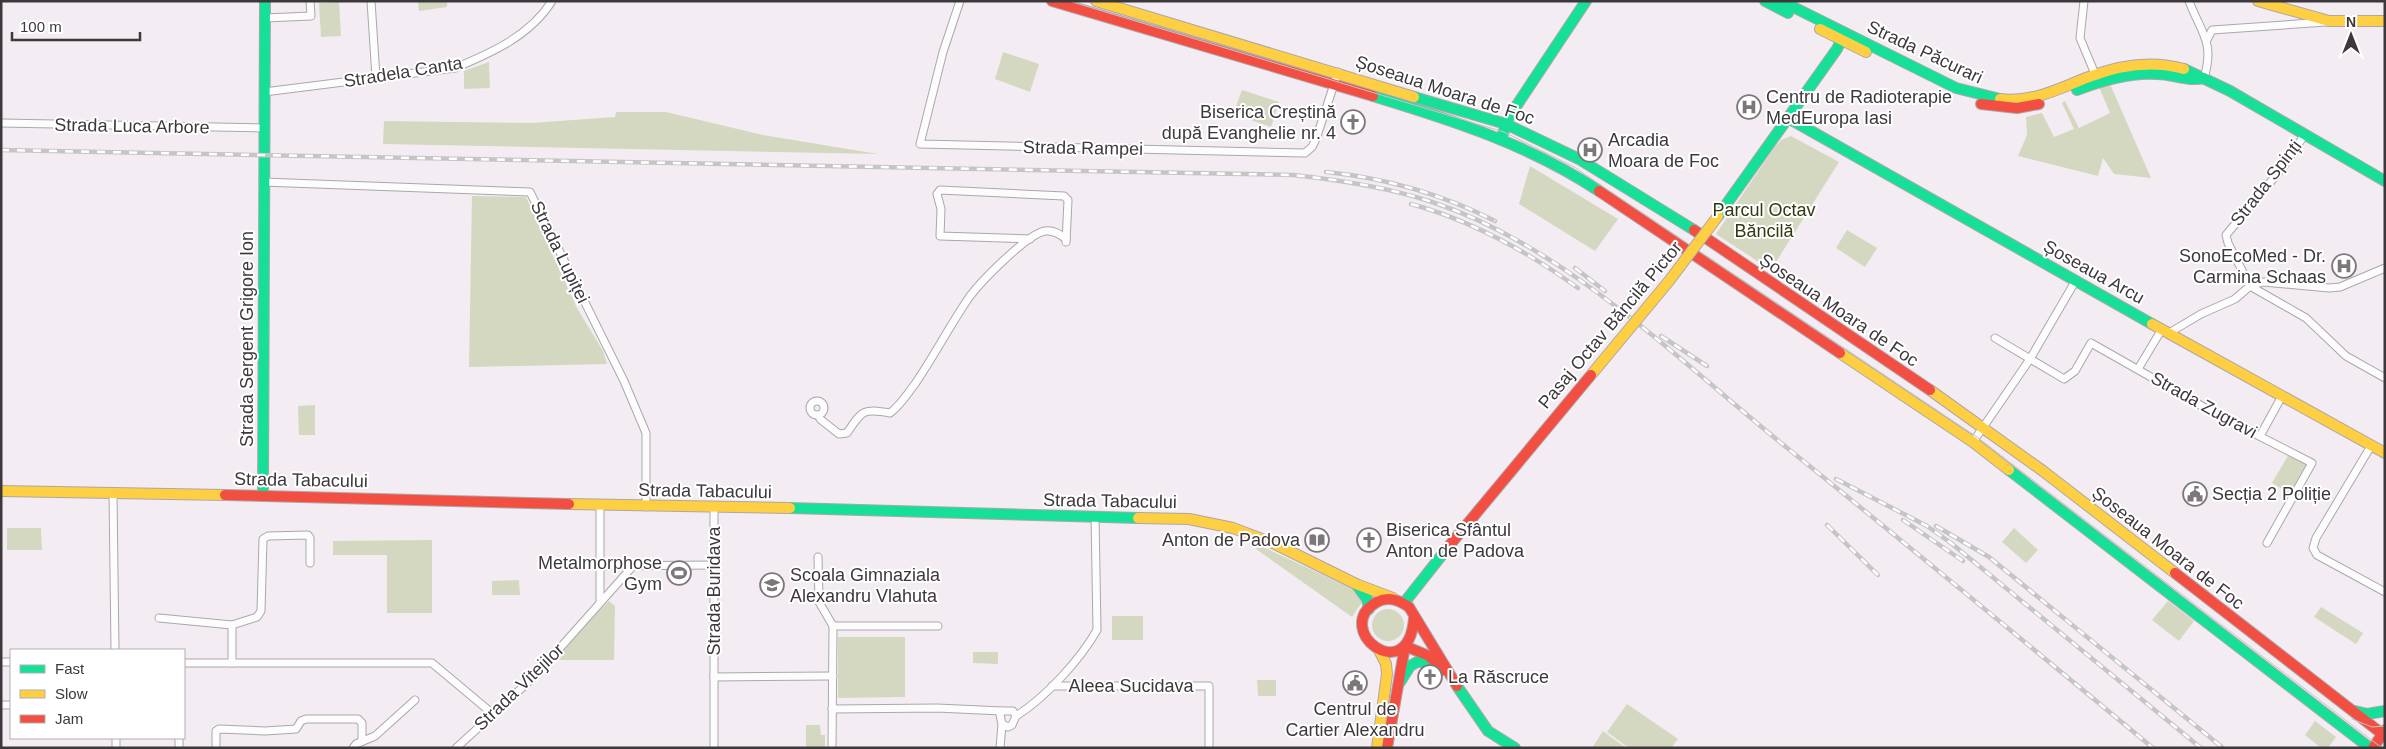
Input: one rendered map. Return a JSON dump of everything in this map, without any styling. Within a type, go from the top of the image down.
[{"type":"main road","points":[[264,128],[265,1]]},
{"type":"main road","name":"Șoseaua Moara de Foc","points":[[1052,1],[1452,120],[1537,154],[1578,177],[1974,442],[2372,748]]},
{"type":"main road","name":"Șoseaua Moara de Foc","points":[[1096,1],[1338,72],[1506,124],[1579,159],[1691,228],[1984,428],[2050,476],[2384,733]]},
{"type":"main road","points":[[1501,139],[1506,124],[1586,1]]},
{"type":"main road","name":"Strada Păcurari","points":[[1765,1],[1956,88],[1977,96],[1999,100],[2033,99],[2095,74],[2132,65],[2151,64],[2198,72],[2204,78],[2230,90],[2385,181]]},
{"type":"main road","name":"Strada Păcurari","points":[[1782,1],[1843,36],[1951,93],[1975,103],[1998,108],[2035,106],[2098,82],[2134,74],[2167,74],[2197,81],[2204,78]]},
{"type":"main road","points":[[2258,1],[2328,21],[2385,21]]},
{"type":"main road","name":"Pasaj Octav Băncilă Pictor","points":[[1404,603],[1675,273],[1788,118],[1843,36]]},
{"type":"main road","name":"Șoseaua Arcu","points":[[1788,118],[2385,453]]},
{"type":"main road","name":"Strada Sergent Grigore Ion","points":[[262,495],[264,128]]},
{"type":"main road","name":"Strada Tabacului","points":[[1,491],[262,495],[600,506],[714,506],[1189,518],[1217,522],[1240,530],[1356,584],[1363,584],[1393,598]]},
{"type":"main road","points":[[1356,584],[1367,598],[1369,609]]},
{"type":"main road","points":[[1448,674],[1429,656],[1405,646],[1392,652],[1379,650],[1369,643],[1364,631],[1364,617],[1369,609],[1379,601],[1393,598],[1404,603],[1442,659],[1448,674],[1459,691],[1488,731],[1515,748]]},
{"type":"main road","points":[[1387,748],[1396,689],[1405,646],[1413,635],[1414,618]]},
{"type":"main road","points":[[1377,748],[1387,674],[1386,664],[1379,650]]},
{"type":"main road","points":[[1396,689],[1409,667],[1420,660],[1433,667],[1459,691]]},
{"type":"main road","points":[[2352,710],[2367,714],[2385,712]]},
{"type":"main road","points":[[2372,748],[2384,733]]},
{"type":"street","points":[[265,18],[311,16],[310,1]]},
{"type":"street","points":[[371,1],[376,77]]},
{"type":"street","name":"Stradela Canta","points":[[264,92],[455,68],[512,41],[531,26],[552,1]]},
{"type":"street","name":"Strada Rampei","points":[[960,1],[943,52],[920,144],[1304,153],[1312,147],[1316,139],[1338,72]]},
{"type":"street","points":[[2084,1],[2080,38],[2095,74]]},
{"type":"street","points":[[2190,1],[2208,40]]},
{"type":"street","points":[[2204,78],[2208,65],[2208,40],[2212,30],[2328,21]]},
{"type":"street","name":"Strada Luca Arbore","points":[[1,123],[264,128]]},
{"type":"street","name":"Strada Spinți","points":[[2250,286],[2228,243],[2226,234],[2284,166],[2304,134]]},
{"type":"street","name":"Strada Lupiței","points":[[263,182],[530,192],[624,381],[646,433],[646,507]]},
{"type":"street","points":[[819,415],[820,419],[839,434],[847,433],[861,413],[867,410],[890,413],[898,408],[930,363],[970,297],[1017,248],[1040,233],[1052,231],[1066,241],[1068,200],[1064,196],[940,190],[937,194],[941,209],[940,236],[1030,239]]},
{"type":"street","points":[[2138,369],[2166,331],[2235,299],[2250,286],[2263,282],[2329,288],[2340,287],[2385,268]]},
{"type":"street","points":[[1974,442],[2030,359],[2076,280]]},
{"type":"street","points":[[2250,286],[2306,318],[2346,356],[2385,378]]},
{"type":"street","points":[[1995,338],[2030,359]]},
{"type":"street","name":"Strada Zugravi","points":[[2030,359],[2064,379],[2075,371],[2091,343],[2260,436],[2312,462],[2266,543]]},
{"type":"street","points":[[2260,436],[2282,396]]},
{"type":"street","points":[[2372,446],[2316,538],[2313,548],[2317,555],[2385,592]]},
{"type":"street","points":[[113,493],[116,649]]},
{"type":"street","points":[[600,506],[600,602]]},
{"type":"street","name":"Strada Buridava","points":[[714,506],[714,748]]},
{"type":"street","points":[[1002,724],[1008,727],[1012,725],[1016,716],[1027,709],[1052,686],[1089,645],[1097,630],[1095,516]]},
{"type":"street","points":[[159,618],[232,625],[256,617],[261,611],[261,545],[265,537],[308,535],[310,538],[310,563]]},
{"type":"street","points":[[818,557],[819,602],[833,626],[832,748]]},
{"type":"street","points":[[600,566],[714,564]]},
{"type":"street","name":"Strada Vitejilor","points":[[456,748],[535,676],[632,566]]},
{"type":"street","points":[[232,625],[232,663]]},
{"type":"street","points":[[833,626],[938,626]]},
{"type":"street","points":[[185,663],[421,661],[432,663],[440,668],[493,714]]},
{"type":"street","name":"Strada Buridava","points":[[714,677],[833,676]]},
{"type":"street","name":"Aleea Sucidava","points":[[1052,686],[1209,686],[1209,748]]},
{"type":"street","points":[[353,748],[362,741],[375,736],[415,700]]},
{"type":"street","points":[[832,709],[937,708],[1013,712],[1016,716]]},
{"type":"street","points":[[1000,748],[1002,724],[1000,715],[1002,711]]},
{"type":"street","points":[[216,748],[216,732],[219,729],[265,731],[296,729],[301,721],[306,719],[358,719],[362,723],[362,741]]},
{"type":"green space","points":[[418,1],[447,1],[447,7],[419,11]]},
{"type":"green space","points":[[339,2],[341,36],[321,37],[319,3]]},
{"type":"green space","points":[[1003,52],[1039,64],[1030,92],[995,79]]},
{"type":"green space","points":[[489,62],[490,88],[464,89],[464,71]]},
{"type":"green space","points":[[2110,84],[2151,178],[2114,174],[2103,158],[2098,176],[2018,156],[2027,135],[2026,117],[2042,113],[2054,137],[2074,129],[2062,103],[2065,101],[2079,128],[2110,113],[2099,87]]},
{"type":"green space","points":[[1242,90],[1279,102],[1271,127],[1233,114]]},
{"type":"green space","points":[[616,112],[666,112],[763,135],[878,154],[383,144],[384,121],[531,123],[615,117]]},
{"type":"green space","name":"Parcul Octav Băncilă","points":[[1791,136],[1839,162],[1771,270],[1716,234],[1773,149],[1781,140]]},
{"type":"green space","points":[[1530,166],[1618,219],[1595,251],[1519,204]]},
{"type":"green space","points":[[472,196],[526,197],[577,308],[603,351],[607,364],[469,367]]},
{"type":"green space","points":[[1847,230],[1877,248],[1865,267],[1836,248]]},
{"type":"green space","points":[[315,405],[315,435],[299,435],[298,406]]},
{"type":"green space","points":[[2289,454],[2308,464],[2291,494],[2272,483]]},
{"type":"green space","points":[[7,528],[41,528],[42,550],[7,550]]},
{"type":"green space","points":[[2014,528],[2038,550],[2026,563],[2002,542]]},
{"type":"green space","points":[[432,540],[432,613],[387,613],[387,555],[333,555],[333,541]]},
{"type":"green space","points":[[1259,545],[1355,590],[1362,602],[1352,617],[1256,549]]},
{"type":"green space","points":[[519,580],[520,595],[492,595],[492,581]]},
{"type":"green space","points":[[609,601],[615,606],[614,660],[548,660]]},
{"type":"green space","points":[[2168,601],[2194,621],[2179,641],[2152,620]]},
{"type":"green space","points":[[2321,607],[2363,633],[2356,644],[2314,617]]},
{"type":"green space","points":[[1388,609],[1400,613],[1404,625],[1400,637],[1388,641],[1376,637],[1372,625],[1376,613]]},
{"type":"green space","points":[[1112,616],[1143,616],[1143,640],[1112,640]]},
{"type":"green space","points":[[838,637],[905,637],[905,697],[838,698]]},
{"type":"green space","points":[[973,652],[998,652],[998,664],[973,663]]},
{"type":"green space","points":[[1257,680],[1276,680],[1276,696],[1258,696]]},
{"type":"green space","points":[[1627,704],[1678,739],[1671,748],[1629,748],[1607,732]]},
{"type":"green space","points":[[2315,721],[2336,737],[2328,748],[2321,748],[2305,735]]},
{"type":"green space","points":[[806,725],[820,725],[821,735],[825,735],[825,748],[806,748]]},
{"type":"green space","points":[[1603,731],[1626,748],[1592,748]]},
{"type":"tram line","points":[[1069,1],[1504,132],[1574,167],[1977,437],[2382,748]]},
{"type":"tram line","points":[[2352,719],[2372,727],[2385,726]]},
{"type":"railway","points":[[1,150],[1293,175],[1328,179],[1398,192],[1432,202],[1481,222],[1528,247],[1574,276],[1618,308],[2153,748]]},
{"type":"railway","points":[[1326,172],[1370,178],[1434,195],[1495,221]]},
{"type":"railway","points":[[1411,204],[1455,219],[1498,238],[1578,288]]},
{"type":"railway","points":[[1575,268],[1605,291]]},
{"type":"railway","points":[[1661,336],[1707,366]]},
{"type":"railway","points":[[1836,479],[1927,526],[1951,543],[2201,748]]},
{"type":"railway","points":[[1903,520],[1963,561]]},
{"type":"railway","points":[[1827,525],[1878,575]]},
{"type":"railway","points":[[1936,526],[1989,557],[2223,748]]},
{"type":"traffic: fast","points":[[263,495],[265,1]]},
{"type":"traffic: fast","points":[[1501,139],[1509,117],[1586,1]]},
{"type":"traffic: fast","points":[[1765,1],[1788,13]]},
{"type":"traffic: fast","points":[[1781,1],[1956,88],[2000,99]]},
{"type":"traffic: fast","points":[[1718,216],[1837,49],[1844,34]]},
{"type":"traffic: fast","points":[[2184,69],[2230,91],[2385,181]]},
{"type":"traffic: fast","points":[[2077,90],[2107,80],[2137,74],[2163,74],[2193,79],[2204,78]]},
{"type":"traffic: fast","points":[[1373,96],[1490,135],[1546,160],[1599,191]]},
{"type":"traffic: fast","points":[[1414,97],[1506,124],[1579,159],[1694,230]]},
{"type":"traffic: fast","points":[[1788,118],[2152,324]]},
{"type":"traffic: fast","points":[[2009,470],[2370,748]]},
{"type":"traffic: fast","points":[[790,508],[1138,518]]},
{"type":"traffic: fast","points":[[1404,603],[1449,546]]},
{"type":"traffic: fast","points":[[1356,584],[1367,599],[1369,609]]},
{"type":"traffic: fast","points":[[1400,682],[1410,666],[1419,661],[1437,670]]},
{"type":"traffic: fast","points":[[1457,686],[1488,731],[1515,748]]},
{"type":"traffic: fast","points":[[2355,711],[2367,714],[2385,711]]},
{"type":"traffic: slow","points":[[1096,1],[1414,97]]},
{"type":"traffic: slow","points":[[2258,1],[2329,21],[2385,21]]},
{"type":"traffic: slow","points":[[1820,29],[1866,52]]},
{"type":"traffic: slow","points":[[2000,99],[2012,100],[2035,97],[2112,69],[2136,65],[2148,64],[2184,69]]},
{"type":"traffic: slow","points":[[1591,375],[1669,281],[1718,216]]},
{"type":"traffic: slow","points":[[2152,324],[2385,453]]},
{"type":"traffic: slow","points":[[1840,353],[1973,442],[2009,470]]},
{"type":"traffic: slow","points":[[1930,390],[2043,471],[2175,573]]},
{"type":"traffic: slow","points":[[1,491],[225,495]]},
{"type":"traffic: slow","points":[[569,504],[790,508]]},
{"type":"traffic: slow","points":[[1138,518],[1189,519],[1233,528],[1275,544],[1356,584],[1393,598]]},
{"type":"traffic: slow","points":[[1377,748],[1387,674],[1386,664],[1379,650]]},
{"type":"traffic: jam","points":[[1052,1],[1373,96]]},
{"type":"traffic: jam","points":[[1981,104],[2017,108],[2039,104]]},
{"type":"traffic: jam","points":[[1599,191],[1840,353]]},
{"type":"traffic: jam","points":[[1694,230],[1930,390]]},
{"type":"traffic: jam","points":[[1449,546],[1591,375]]},
{"type":"traffic: jam","points":[[225,495],[569,504]]},
{"type":"traffic: jam","points":[[2175,573],[2385,736]]},
{"type":"traffic: jam","points":[[1414,618],[1409,639],[1399,650],[1387,652],[1376,647],[1366,638],[1362,626],[1365,613],[1381,600],[1390,599],[1409,607],[1457,686]]},
{"type":"traffic: jam","points":[[1387,748],[1405,646],[1429,656],[1444,670]]},
{"type":"traffic: jam","points":[[2373,748],[2385,730]]},
{"type":"place","name":"Centru de Radioterapie MedEuropa Iasi","points":[[1749,107]]},
{"type":"place","name":"Biserica Creștină după Evanghelie nr. 4","points":[[1353,122]]},
{"type":"place","name":"Arcadia Moara de Foc","points":[[1590,150]]},
{"type":"place","name":"SonoEcoMed - Dr. Carmina Schaas","points":[[2344,266]]},
{"type":"place","name":"Secția 2 Poliție","points":[[2195,494]]},
{"type":"place","name":"Anton de Padova","points":[[1317,540]]},
{"type":"place","name":"Biserica Sfântul Anton de Padova","points":[[1369,540]]},
{"type":"place","name":"Metalmorphose Gym","points":[[679,573]]},
{"type":"place","name":"Scoala Gimnaziala Alexandru Vlahuta","points":[[772,585]]},
{"type":"place","name":"La Răscruce","points":[[1430,677]]},
{"type":"place","name":"Centrul de Cartier Alexandru","points":[[1355,683]]}]
